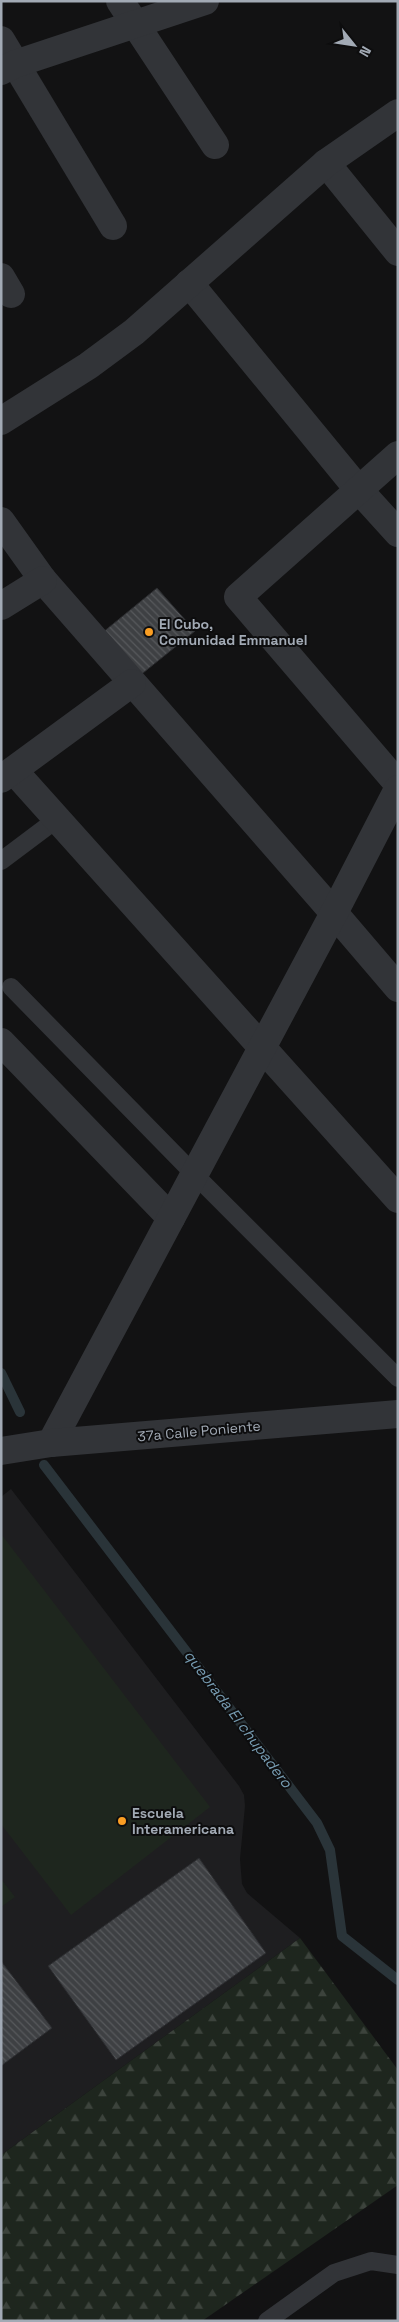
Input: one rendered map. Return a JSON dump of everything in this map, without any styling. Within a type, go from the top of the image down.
[{"type":"street","points":[[120,1],[215,145]]},
{"type":"street","points":[[8,67],[205,1]]},
{"type":"street","points":[[1,40],[8,67],[113,226]]},
{"type":"street","points":[[1,421],[88,366],[134,332],[326,163],[398,113]]},
{"type":"street","points":[[326,163],[398,252]]},
{"type":"street","points":[[189,283],[358,489],[398,533]]},
{"type":"street","points":[[398,454],[238,596],[398,784]]},
{"type":"street","points":[[1,522],[43,580],[398,988]]},
{"type":"street","points":[[1,606],[43,580]]},
{"type":"street","points":[[132,683],[8,775],[57,819],[398,1198]]},
{"type":"street","points":[[50,1443],[334,913],[398,789]]},
{"type":"street","points":[[1,1042],[171,1218]]},
{"type":"street","name":"37a Calle Poniente","points":[[1,1451],[50,1443],[398,1414]]},
{"type":"lane","points":[[1,861],[57,819]]},
{"type":"lane","points":[[12,986],[194,1174],[398,1378]]},
{"type":"lane","points":[[267,2321],[334,2273],[371,2261],[398,2265]]},
{"type":"shaded area","name":"Escuela Interamericana","points":[[11,1489],[239,1786],[244,1795],[245,1806],[240,1859],[242,1884],[247,1893],[300,1938],[1,2155],[1,1497]]},
{"type":"green space","points":[[1,1534],[210,1807],[71,1915],[1,1824]]},
{"type":"green space","points":[[1,1879],[15,1897],[1,1907]]},
{"type":"green space","points":[[300,1938],[398,2070],[398,2185],[202,2321],[1,2321],[1,2155]]},
{"type":"building","name":"El Cubo, Comunidad Emmanuel","points":[[157,588],[195,631],[138,677],[102,633]]},
{"type":"building","points":[[199,1858],[266,1953],[116,2060],[48,1966]]},
{"type":"building","points":[[1,1961],[52,2028],[1,2066]]},
{"type":"waterway","points":[[1,1373],[20,1412]]},
{"type":"waterway","name":"quebrada El chupadero","points":[[44,1465],[317,1823],[330,1850],[342,1936],[398,1980]]},
{"type":"place","name":"El Cubo, Comunidad Emmanuel","points":[[149,632]]},
{"type":"place","name":"Escuela Interamericana","points":[[122,1821]]}]
